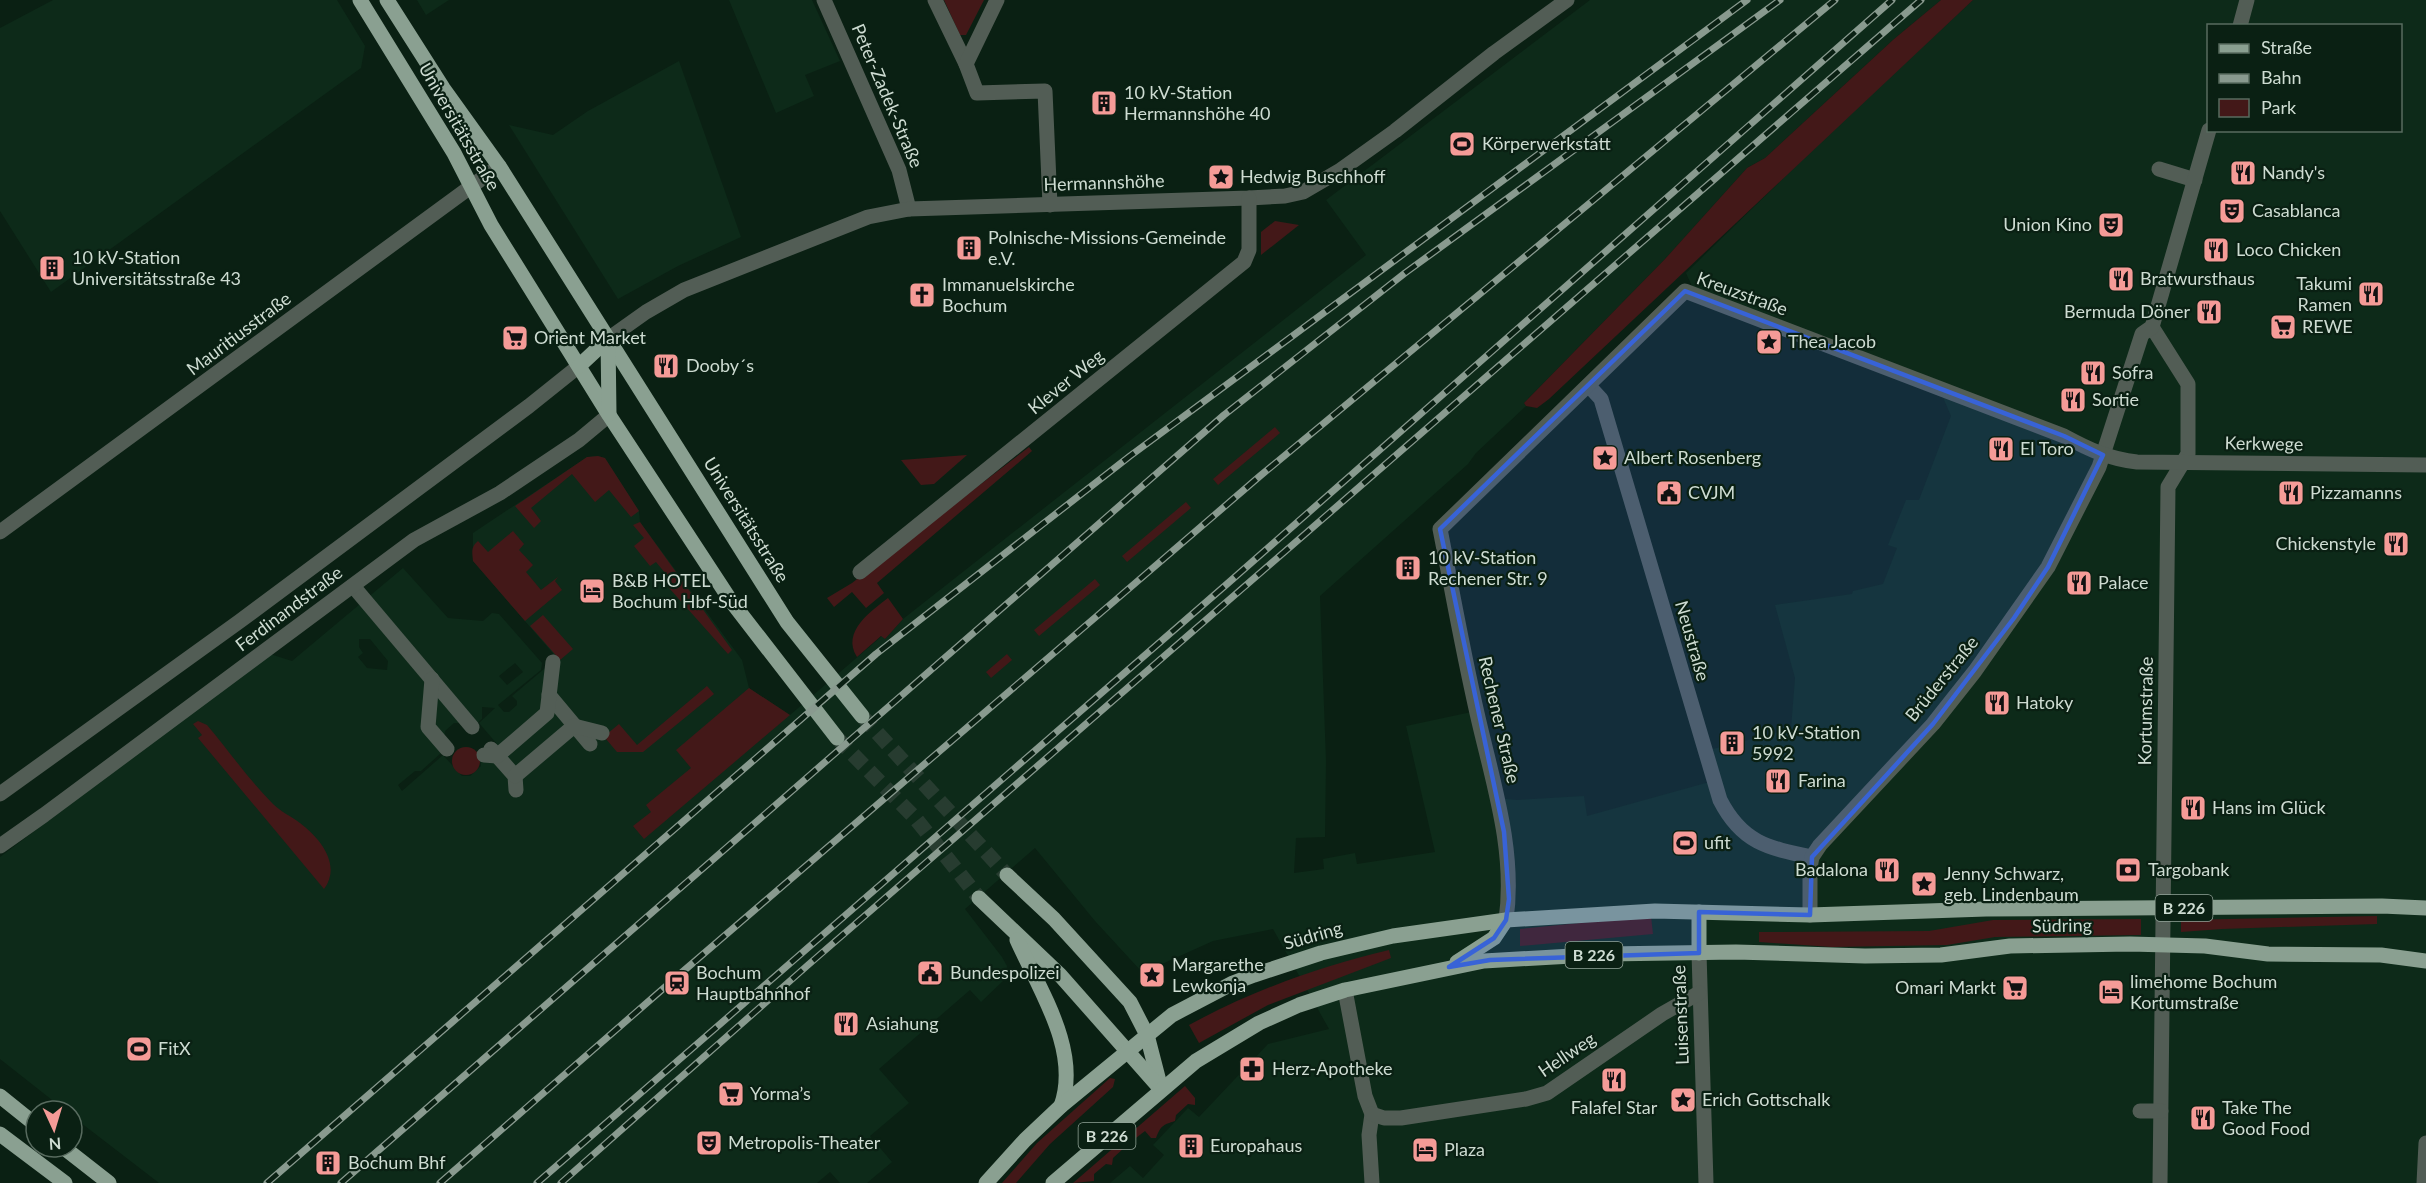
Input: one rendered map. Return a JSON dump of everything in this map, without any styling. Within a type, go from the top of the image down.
[{"type":"main road","name":"Universitätsstraße","points":[[360,0],[454,153],[491,225],[609,415],[731,601],[837,738]]},
{"type":"main road","name":"Universitätsstraße","points":[[387,0],[442,88],[499,166],[787,622],[861,716]]},
{"type":"main road","points":[[579,366],[608,339]]},
{"type":"main road","points":[[608,339],[609,415]]},
{"type":"main road","points":[[1007,875],[1054,919],[1130,1002],[1147,1035],[1161,1089]]},
{"type":"main road","points":[[979,898],[1013,933],[1060,975],[1161,1089]]},
{"type":"main road","name":"Südring","points":[[1147,1035],[1185,1007],[1233,983],[1278,966],[1376,939],[1506,920],[1598,913],[1700,912],[1738,915],[1810,915],[1986,909],[2426,908]]},
{"type":"main road","points":[[1699,953],[1700,912]]},
{"type":"main road","name":"Südring","points":[[1449,967],[1494,938],[1506,920]]},
{"type":"main road","points":[[1013,933],[1058,1029],[1064,1047],[1068,1083],[1061,1106]]},
{"type":"main road","name":"Südring","points":[[1161,1089],[1196,1061],[1235,1035],[1278,1014],[1345,990],[1490,960],[1607,954],[1941,955],[2010,946],[2163,945],[2205,946],[2268,954],[2381,955],[2426,961]]},
{"type":"main road","name":"B 226","points":[[986,1183],[1025,1140],[1061,1106],[1147,1035]]},
{"type":"main road","name":"B 226","points":[[1053,1183],[1161,1089]]},
{"type":"main road","points":[[0,1096],[24,1115]]},
{"type":"main road","points":[[0,1134],[65,1183]]},
{"type":"main road","points":[[78,1159],[109,1183]]},
{"type":"street","name":"Peter-Zadek-Straße","points":[[824,0],[899,170],[909,209]]},
{"type":"street","points":[[935,0],[966,64],[977,93],[1045,91],[1050,205]]},
{"type":"street","points":[[966,64],[997,0]]},
{"type":"street","name":"Hermannshöhe","points":[[608,339],[646,312],[684,291],[868,217],[909,209],[1249,198],[1285,196],[1303,192],[1339,171],[1395,131],[1494,53],[1567,0]]},
{"type":"street","points":[[2241,24],[2247,0]]},
{"type":"street","points":[[2103,455],[2142,334],[2152,327],[2208,132]]},
{"type":"street","name":"Mauritiusstraße","points":[[0,532],[499,166]]},
{"type":"street","points":[[2159,169],[2195,180]]},
{"type":"street","name":"Klever Weg","points":[[860,572],[1244,262],[1249,250],[1249,198]]},
{"type":"street","name":"Kreuzstraße","points":[[1440,529],[1685,291],[2064,436],[2103,455]]},
{"type":"street","name":"Kortumstraße","points":[[2152,327],[2188,384],[2187,454],[2168,487],[2160,1183]]},
{"type":"street","name":"Ferdinandstraße","points":[[0,794],[249,614],[529,406],[579,366]]},
{"type":"street","name":"Neustraße","points":[[1589,386],[1601,399],[1720,800],[1730,820],[1753,840],[1785,852],[1812,857]]},
{"type":"street","name":"Ferdinandstraße","points":[[0,846],[414,540],[500,493],[579,440],[609,415]]},
{"type":"street","name":"Kerkwege","points":[[2103,455],[2116,460],[2137,462],[2426,465]]},
{"type":"street","name":"Brüderstraße","points":[[1812,857],[1841,820],[1933,724],[2014,618],[2048,567],[2103,455]]},
{"type":"street","name":"Rechener Straße","points":[[1440,529],[1476,711],[1504,832],[1509,899],[1506,920]]},
{"type":"street","points":[[352,586],[472,727]]},
{"type":"street","points":[[553,662],[547,713],[490,753],[516,783],[574,726]]},
{"type":"street","points":[[432,679],[429,727],[447,749]]},
{"type":"street","points":[[549,695],[590,744]]},
{"type":"street","points":[[574,726],[602,733]]},
{"type":"street","points":[[1810,915],[1812,857]]},
{"type":"street","name":"Luisenstraße","points":[[1699,953],[1706,1183]]},
{"type":"street","points":[[1345,990],[1365,1096],[1372,1114],[1369,1135],[1372,1183]]},
{"type":"street","name":"Hellweg","points":[[1372,1114],[1384,1118],[1401,1118],[1526,1099],[1547,1093],[1662,1014],[1699,993]]},
{"type":"street","points":[[2140,1111],[2161,1111]]},
{"type":"street","points":[[2424,1183],[2426,1143]]},
{"type":"highlighted area","points":[[1685,291],[2064,436],[2103,455],[2048,567],[2014,618],[1933,724],[1812,857],[1810,915],[1699,912],[1699,953],[1490,960],[1449,967],[1494,938],[1506,920],[1509,899],[1504,832],[1440,529]]},
{"type":"shaded area","points":[[53,0],[337,0],[365,46],[361,68],[51,292],[0,211],[0,28]]},
{"type":"shaded area","points":[[417,0],[449,0],[426,15]]},
{"type":"shaded area","points":[[729,0],[812,0],[840,61],[805,75],[814,96],[776,113]]},
{"type":"shaded area","points":[[1590,0],[1941,0],[1894,39],[1765,158],[1747,168],[1665,259],[1524,403],[1526,406],[1476,453],[1468,464],[1320,596],[1326,761],[1325,837],[1296,838],[1294,873],[1324,869],[1323,859],[1355,853],[1357,864],[1435,852],[1406,726],[1476,711],[1497,798],[1517,800],[1584,796],[1587,816],[1713,781],[1705,751],[1791,729],[1795,678],[1775,605],[1852,594],[1853,591],[1883,584],[1897,548],[1888,545],[1906,500],[1919,500],[1951,416],[1939,388],[1696,295],[1686,273],[1836,127],[1973,0],[2426,0],[2426,1183],[1110,1183],[1130,1166],[1143,1178],[1164,1155],[1153,1145],[1188,1108],[1199,1117],[1268,1044],[1329,1029],[1273,929],[1213,941],[1151,969],[1141,971],[1095,921],[1035,848],[965,909],[1002,957],[1007,966],[1005,979],[981,1002],[970,990],[879,1069],[909,1103],[870,1136],[892,1162],[867,1183],[840,1183],[830,1172],[817,1183],[159,1183],[84,1125],[84,1099],[51,1099],[0,1059],[0,857],[270,654],[292,661],[403,568],[448,618],[483,621],[492,613],[499,614],[542,663],[541,670],[498,705],[504,712],[509,712],[517,705],[517,701],[512,696],[557,658],[473,561],[473,533],[587,457],[605,458],[639,511],[640,522],[742,660],[749,688],[790,715],[882,636],[885,639],[903,619],[1366,255],[1326,200]],"holes":[[[359,639],[370,639],[388,661],[387,670],[367,668],[358,657],[363,653],[359,647]],[[515,663],[523,672],[507,685],[499,676]],[[482,707],[495,708],[479,723],[497,744],[481,757],[481,766],[470,776],[462,776],[443,755],[402,791],[398,785],[415,771],[421,771],[450,745],[444,739],[445,731],[454,723],[462,723],[469,730],[482,719]]]},
{"type":"shaded area","points":[[679,61],[741,237],[678,266],[618,299],[509,125],[553,135],[588,111]]},
{"type":"green space","points":[[944,0],[984,0],[966,35],[960,35]]},
{"type":"green space","points":[[1941,0],[1973,0],[1549,399],[1537,408],[1526,406],[1524,403],[1665,259],[1747,168],[1765,158],[1894,39]]},
{"type":"green space","points":[[1275,221],[1299,225],[1261,255],[1261,232]]},
{"type":"green space","points":[[1275,427],[1280,433],[1218,485],[1213,479]]},
{"type":"green space","points":[[1029,447],[1032,451],[877,583],[884,593],[866,608],[852,592],[834,607],[827,598],[852,583]]},
{"type":"green space","points":[[967,455],[934,484],[921,485],[901,460]]},
{"type":"green space","points":[[587,457],[605,458],[639,511],[631,517],[609,490],[595,502],[572,474],[531,508],[541,521],[534,528],[515,506]]},
{"type":"green space","points":[[1186,502],[1191,508],[1127,562],[1122,556]]},
{"type":"green space","points":[[640,522],[732,650],[728,654],[661,579],[666,574],[656,562],[650,566],[634,546],[644,538],[633,525]]},
{"type":"green space","points":[[513,531],[524,544],[519,550],[533,565],[526,572],[541,590],[558,577],[555,581],[562,590],[525,621],[473,561],[472,550],[478,541],[488,552]]},
{"type":"green space","points":[[1095,579],[1100,585],[1039,636],[1034,630]]},
{"type":"green space","points":[[888,598],[903,619],[885,639],[881,636],[857,657],[853,648],[855,631],[874,609]]},
{"type":"green space","points":[[543,615],[573,649],[560,660],[530,626]]},
{"type":"green space","points":[[1007,654],[1012,660],[991,678],[986,672]]},
{"type":"green space","points":[[707,686],[714,694],[643,752],[617,752],[606,739],[607,734],[619,724],[637,745]]},
{"type":"green space","points":[[749,688],[790,715],[644,839],[633,826],[651,812],[646,805],[691,768],[676,750]]},
{"type":"green space","points":[[198,721],[207,725],[273,804],[308,829],[321,844],[330,862],[331,871],[324,889],[198,738],[202,735],[193,724]]},
{"type":"green space","points":[[466,747],[476,751],[480,761],[476,771],[466,775],[456,771],[452,761],[456,751]]},
{"type":"green space","points":[[1651,916],[1653,934],[1520,946],[1520,929]]},
{"type":"green space","points":[[2377,916],[2377,924],[2181,932],[2181,920]]},
{"type":"green space","points":[[2141,919],[2141,935],[1995,937],[1947,945],[1832,947],[1759,942],[1759,932],[1929,931],[1993,920]]},
{"type":"green space","points":[[1389,950],[1391,958],[1268,1005],[1199,1043],[1189,1025],[1262,990],[1337,964]]},
{"type":"green space","points":[[1110,1078],[1115,1079],[1113,1087],[1050,1144],[1016,1183],[1002,1183],[1037,1143]]},
{"type":"green space","points":[[1185,1086],[1195,1098],[1195,1105],[1188,1104],[1176,1115],[1175,1121],[1161,1128],[1156,1138],[1151,1138],[1145,1131],[1132,1141],[1132,1148],[1125,1147],[1113,1158],[1112,1165],[1106,1164],[1094,1174],[1094,1181],[1073,1183]]},
{"type":"tunnel","points":[[862,716],[1007,875]]},
{"type":"tunnel","points":[[837,738],[916,819],[979,898]]},
{"type":"railway","points":[[267,1183],[876,654],[1130,456],[1747,0]]},
{"type":"railway","points":[[341,1183],[1224,415],[1405,273],[1780,0]]},
{"type":"railway","points":[[440,1183],[1260,476],[1835,0]]},
{"type":"railway","points":[[537,1183],[1227,584],[1892,0]]},
{"type":"railway","points":[[561,1183],[808,965],[1921,0]]},
{"type":"place","name":"10 kV-Station Hermannshöhe 40","points":[[1104,103]]},
{"type":"place","name":"Körperwerkstatt","points":[[1462,144]]},
{"type":"place","name":"Nandy's","points":[[2243,173]]},
{"type":"place","name":"Hedwig Buschhoff","points":[[1221,177]]},
{"type":"place","name":"Casablanca","points":[[2232,211]]},
{"type":"place","name":"Union Kino","points":[[2111,225]]},
{"type":"place","name":"Polnische-Missions-Gemeinde e.V.","points":[[969,248]]},
{"type":"place","name":"Loco Chicken","points":[[2216,250]]},
{"type":"place","name":"10 kV-Station Universitätsstraße 43","points":[[52,268]]},
{"type":"place","name":"Bratwursthaus","points":[[2121,279]]},
{"type":"place","name":"Takumi Ramen","points":[[2371,294]]},
{"type":"place","name":"Immanuelskirche Bochum","points":[[922,295]]},
{"type":"place","name":"Bermuda Döner","points":[[2209,312]]},
{"type":"place","name":"REWE","points":[[2283,327]]},
{"type":"place","name":"Orient Market","points":[[515,338]]},
{"type":"place","name":"Thea Jacob","points":[[1769,342]]},
{"type":"place","name":"Dooby´s","points":[[666,366]]},
{"type":"place","name":"Sofra","points":[[2093,373]]},
{"type":"place","name":"Sortie","points":[[2073,400]]},
{"type":"place","name":"El Toro","points":[[2001,449]]},
{"type":"place","name":"Albert Rosenberg","points":[[1605,458]]},
{"type":"place","name":"CVJM","points":[[1669,493]]},
{"type":"place","name":"Pizzamanns","points":[[2291,493]]},
{"type":"place","name":"Chickenstyle","points":[[2396,544]]},
{"type":"place","name":"10 kV-Station Rechener Str. 9","points":[[1408,568]]},
{"type":"place","name":"Palace","points":[[2079,583]]},
{"type":"place","name":"B&B HOTEL Bochum Hbf-Süd","points":[[592,591]]},
{"type":"place","name":"Hatoky","points":[[1997,703]]},
{"type":"place","name":"10 kV-Station 5992","points":[[1732,743]]},
{"type":"place","name":"Farina","points":[[1778,781]]},
{"type":"place","name":"Hans im Glück","points":[[2193,808]]},
{"type":"place","name":"ufit","points":[[1685,843]]},
{"type":"place","name":"Badalona","points":[[1887,870]]},
{"type":"place","name":"Targobank","points":[[2128,870]]},
{"type":"place","name":"Jenny Schwarz, geb. Lindenbaum","points":[[1924,884]]},
{"type":"place","name":"Bundespolizei","points":[[930,973]]},
{"type":"place","name":"Margarethe Lewkonja","points":[[1152,975]]},
{"type":"place","name":"Bochum Hauptbahnhof","points":[[677,983]]},
{"type":"place","name":"Omari Markt","points":[[2015,988]]},
{"type":"place","name":"limehome Bochum Kortumstraße","points":[[2111,992]]},
{"type":"place","name":"Asiahung","points":[[846,1024]]},
{"type":"place","name":"FitX","points":[[139,1049]]},
{"type":"place","name":"Herz-Apotheke","points":[[1252,1069]]},
{"type":"place","name":"Falafel Star","points":[[1614,1080]]},
{"type":"place","name":"Yorma’s","points":[[731,1094]]},
{"type":"place","name":"Erich Gottschalk","points":[[1683,1100]]},
{"type":"place","name":"Take The Good Food","points":[[2203,1118]]},
{"type":"place","name":"Metropolis-Theater","points":[[709,1143]]},
{"type":"place","name":"Europahaus","points":[[1191,1146]]},
{"type":"place","name":"Plaza","points":[[1425,1150]]},
{"type":"place","name":"Bochum Bhf","points":[[328,1163]]}]
